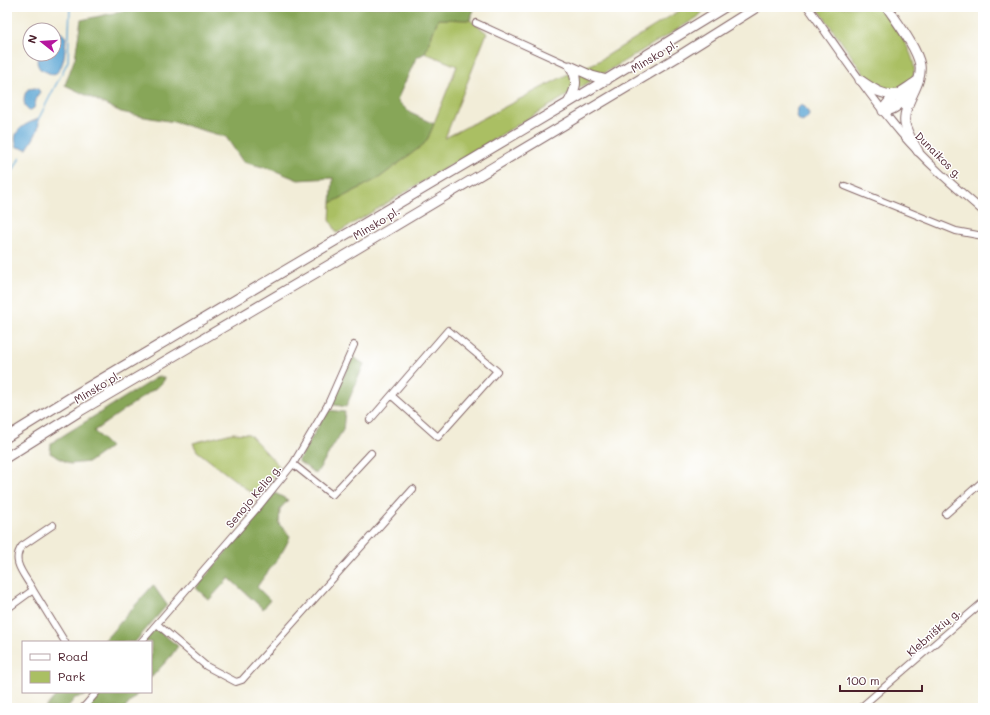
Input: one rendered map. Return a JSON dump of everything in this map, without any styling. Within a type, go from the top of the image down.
[{"type":"highway","points":[[702,22],[710,7]]},
{"type":"highway","name":"Minsko pl.","points":[[7,437],[85,389],[607,80],[725,7]]},
{"type":"highway","name":"Minsko pl.","points":[[7,456],[93,403],[355,250],[679,56],[756,7]]},
{"type":"highway","points":[[887,7],[916,54],[920,66],[917,85],[909,104],[905,122],[906,130],[918,151]]},
{"type":"highway","points":[[570,66],[592,76],[607,80]]},
{"type":"highway","points":[[568,103],[576,87],[576,76],[570,66]]},
{"type":"highway","points":[[860,80],[873,89],[885,94],[899,94]]},
{"type":"highway","points":[[883,111],[888,103],[899,94],[917,85]]},
{"type":"highway","points":[[883,111],[895,108],[917,85]]},
{"type":"main road","points":[[808,7],[860,80]]},
{"type":"main road","name":"Dunaikos g.","points":[[860,80],[883,111],[918,151],[983,211]]},
{"type":"street","points":[[476,23],[570,66]]},
{"type":"street","points":[[845,186],[956,231],[983,236]]},
{"type":"street","points":[[370,420],[448,330],[497,371],[438,437],[392,396]]},
{"type":"street","name":"Senojo Kelio g.","points":[[142,641],[259,506],[293,464],[327,406],[354,345]]},
{"type":"street","points":[[293,464],[332,495],[372,453]]},
{"type":"street","points":[[946,514],[983,481]]},
{"type":"street","points":[[157,624],[206,666],[236,682],[242,680],[413,489]]},
{"type":"street","points":[[52,525],[22,546],[17,556],[17,562],[63,641]]},
{"type":"street","points":[[7,608],[34,590]]},
{"type":"street","name":"Klebniškių g.","points":[[860,708],[983,602]]},
{"type":"street","points":[[82,708],[94,693]]},
{"type":"green space","points":[[142,7],[475,7],[470,20],[438,19],[425,53],[416,58],[397,100],[410,113],[434,124],[423,145],[379,178],[331,203],[333,178],[298,180],[271,169],[243,162],[226,137],[174,122],[121,112],[65,85],[75,58],[81,20]]},
{"type":"green space","points":[[685,7],[707,7],[698,17],[337,233],[330,220],[331,203],[379,178],[423,145],[428,138],[457,66],[425,53],[438,19],[470,20],[487,33],[445,138],[568,74],[597,62]]},
{"type":"green space","points":[[817,7],[882,7],[912,56],[914,69],[912,80],[904,88],[887,93],[869,81]]},
{"type":"green space","points":[[353,357],[364,364],[346,407],[330,404]]},
{"type":"green space","points":[[159,376],[165,379],[160,385],[94,431],[110,447],[89,462],[70,464],[50,453],[51,443]]},
{"type":"green space","points":[[328,410],[345,412],[343,430],[316,474],[298,461]]},
{"type":"green space","points":[[232,433],[249,434],[280,467],[258,498],[197,451],[193,443]]},
{"type":"green space","points":[[275,493],[288,500],[280,509],[279,524],[290,536],[280,556],[257,587],[270,600],[263,609],[229,578],[209,600],[196,588]]},
{"type":"green space","points":[[153,585],[167,605],[136,641],[104,641]]},
{"type":"green space","points":[[155,629],[178,646],[152,677],[152,641],[145,641]]},
{"type":"green space","points":[[58,693],[86,693],[85,696],[75,698],[67,708],[45,708]]},
{"type":"green space","points":[[100,693],[138,693],[125,708],[87,708]]},
{"type":"water","points":[[62,34],[66,38],[65,53],[60,69],[57,72],[53,75],[40,69],[37,63],[62,62]]},
{"type":"water","points":[[35,88],[40,92],[37,96],[34,108],[29,111],[25,106],[24,97],[28,89]]},
{"type":"water","points":[[801,105],[805,107],[809,114],[808,118],[802,122],[798,119],[797,115],[798,108]]},
{"type":"water","points":[[38,119],[39,126],[27,149],[17,147],[15,141],[17,132],[20,128]]},
{"type":"waterway","points":[[38,120],[68,61],[70,7]]},
{"type":"waterway","points":[[7,183],[20,157]]}]
